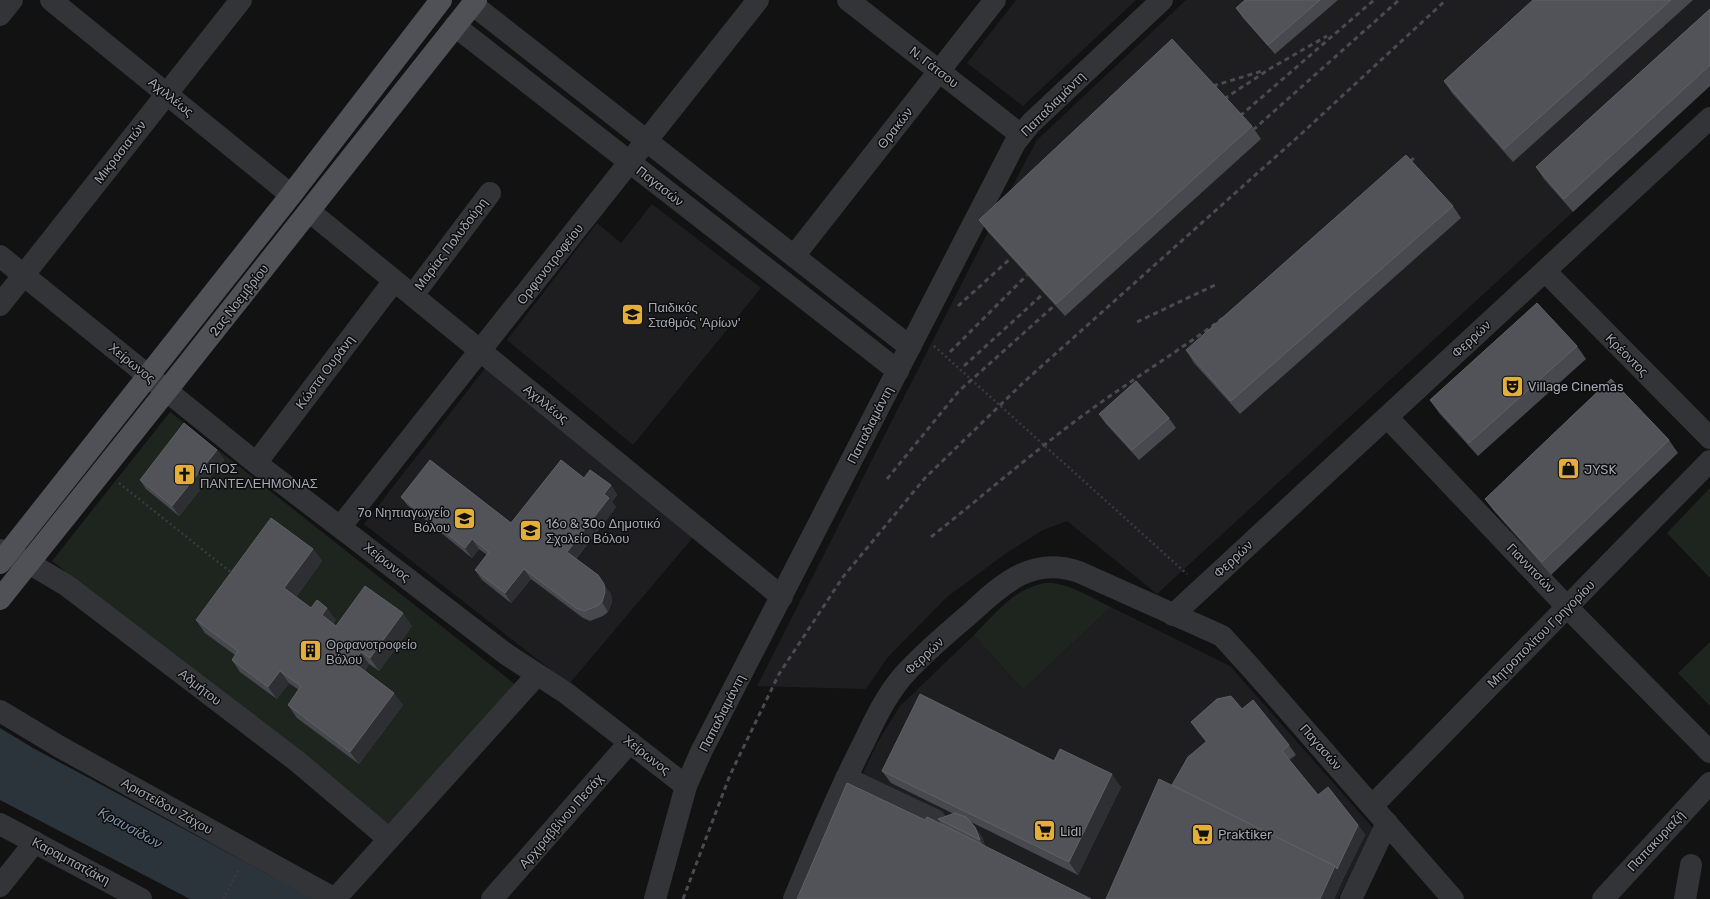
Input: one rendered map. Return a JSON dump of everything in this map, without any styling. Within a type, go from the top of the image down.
[{"type":"main road","name":"2ας Νοεμβρίου","points":[[0,599],[167,391],[455,26],[472,1]]},
{"type":"main road","name":"2ας Νοεμβρίου","points":[[2,555],[148,376],[291,195],[433,3]]},
{"type":"main road","name":"Παγασών","points":[[433,3],[455,26]]},
{"type":"street","points":[[0,15],[12,0]]},
{"type":"street","name":"Αχιλλέως","points":[[51,0],[291,195]]},
{"type":"street","name":"Μικρασιατών","points":[[0,305],[241,0]]},
{"type":"street","name":"Ορφανοτροφείου","points":[[341,526],[758,0]]},
{"type":"street","name":"Ν. Γάτσου","points":[[848,0],[1020,135]]},
{"type":"street","name":"Θρακών","points":[[794,256],[995,0]]},
{"type":"street","name":"Παπαδιαμάντη","points":[[655,899],[686,786],[701,752],[1020,135],[1162,0]]},
{"type":"street","points":[[472,1],[794,256],[914,339]]},
{"type":"street","name":"Παγασών","points":[[455,26],[898,371]]},
{"type":"street","name":"Φερρών","points":[[794,899],[846,778],[887,696],[902,677],[983,602],[1016,576],[1042,568],[1059,567],[1072,569],[1173,615],[1709,120]]},
{"type":"street","name":"Μαρίας Πολυδούρη","points":[[413,295],[490,193]]},
{"type":"street","name":"Αχιλλέως","points":[[309,211],[782,597]]},
{"type":"street","name":"Χείρωνος","points":[[0,256],[256,463],[341,526],[506,654],[566,693],[686,786]]},
{"type":"street","name":"Κρέοντος","points":[[1545,271],[1710,438]]},
{"type":"street","name":"Κώστα Ουράνη","points":[[256,463],[394,281]]},
{"type":"street","name":"Γιαννιτσών","points":[[1387,417],[1568,608],[1710,752]]},
{"type":"street","name":"Μητροπολίτου Γρηγορίου","points":[[1372,806],[1568,608],[1710,461]]},
{"type":"street","name":"Αδμήτου","points":[[2,555],[29,563],[66,585],[298,762],[389,839]]},
{"type":"street","name":"Παγασών","points":[[1173,615],[1222,636],[1453,899]]},
{"type":"street","points":[[335,899],[537,675]]},
{"type":"street","name":"Αριστείδου Ζάχου","points":[[0,711],[60,747],[335,899]]},
{"type":"street","name":"Αρχιραββίνου Πεσάχ","points":[[492,899],[630,742]]},
{"type":"street","points":[[846,778],[935,820]]},
{"type":"street","name":"Παπακυριαζή","points":[[1603,899],[1710,783]]},
{"type":"street","points":[[1351,899],[1387,823]]},
{"type":"street","name":"Καραμπατζάκη","points":[[0,824],[141,899]]},
{"type":"street","points":[[0,886],[35,842]]},
{"type":"street","points":[[1685,899],[1691,865]]},
{"type":"path","points":[[914,339],[1202,587]]},
{"type":"path","points":[[103,471],[236,577]]},
{"type":"path","points":[[223,899],[240,866]]},
{"type":"shaded area","points":[[1016,0],[1136,0],[1023,106],[967,63]]},
{"type":"shaded area","points":[[1186,0],[1710,0],[1710,86],[1157,594],[1067,521],[1043,530],[1005,554],[947,597],[888,657],[866,689],[757,686],[988,232],[1037,140]]},
{"type":"shaded area","name":"Παιδικός Σταθμός 'Αρίων'","points":[[652,204],[761,288],[633,445],[507,340],[597,223],[621,243]]},
{"type":"shaded area","name":"16ο & 30ο Δημοτικό Σχολείο Βόλου","points":[[486,367],[695,535],[569,684],[364,524]]},
{"type":"shaded area","points":[[170,412],[516,685],[384,828],[309,763],[52,561]],"holes":[[[344,638],[379,671],[369,664],[362,675],[289,683],[277,699],[246,664]]]},
{"type":"shaded area","points":[[1710,488],[1710,578],[1667,533]]},
{"type":"shaded area","points":[[1044,583],[1053,583],[1070,587],[1111,607],[1023,690],[974,635],[1005,603],[1023,591]]},
{"type":"shaded area","points":[[1111,607],[1230,666],[1373,828],[1338,899],[808,899],[877,743],[900,706],[974,635],[1023,690]]},
{"type":"shaded area","points":[[1710,642],[1710,706],[1678,673]]},
{"type":"water","name":"Κραυσίδων","points":[[0,728],[33,748],[314,899],[190,899],[0,800]]},
{"type":"building","points":[[1245,0],[1320,0],[1268,45],[1236,8]]},
{"type":"building","points":[[1533,0],[1671,0],[1504,149],[1444,81]]},
{"type":"building","points":[[1710,9],[1710,65],[1564,199],[1536,167]]},
{"type":"building","points":[[1172,39],[1252,126],[1056,304],[979,220]]},
{"type":"building","points":[[1406,155],[1453,206],[1231,401],[1186,350]]},
{"type":"building","name":"Village Cinemas","points":[[1537,303],[1577,346],[1469,443],[1430,400]]},
{"type":"building","points":[[1611,379],[1669,440],[1542,562],[1485,499]]},
{"type":"building","points":[[1136,381],[1169,418],[1132,450],[1099,414]]},
{"type":"building","name":"ΑΓΙΟΣ ΠΑΝΤΕΛΕΗΜΟΝΑΣ","points":[[184,423],[217,450],[172,506],[140,480]]},
{"type":"building","points":[[430,460],[511,523],[561,460],[584,478],[590,470],[611,485],[604,494],[609,498],[567,552],[598,575],[604,584],[605,592],[602,602],[597,606],[584,611],[576,608],[524,569],[505,593],[475,570],[489,552],[472,539],[465,548],[401,497]]},
{"type":"building","name":"Ορφανοτροφείο Βόλου","points":[[271,518],[313,549],[284,588],[311,608],[317,600],[327,608],[322,615],[336,626],[365,586],[403,613],[370,658],[361,652],[353,662],[394,693],[350,752],[288,705],[301,686],[280,671],[268,687],[232,660],[238,651],[196,620]]},
{"type":"building","name":"Lidl","points":[[920,694],[1054,761],[1060,749],[1112,774],[1069,862],[882,771]]},
{"type":"building","points":[[1231,696],[1242,709],[1253,700],[1289,745],[1282,751],[1318,795],[1328,787],[1358,825],[1337,869],[1335,866],[1172,785],[1188,757],[1207,741],[1191,722],[1217,699]]},
{"type":"building","name":"Praktiker","points":[[1159,779],[1335,866],[1320,899],[1106,899]]},
{"type":"building","points":[[847,783],[925,820],[927,817],[1091,899],[797,899]]},
{"type":"building","points":[[955,813],[966,817],[975,827],[980,840],[938,819]]},
{"type":"railway","points":[[1240,116],[1374,0]]},
{"type":"railway","points":[[1253,130],[1399,0]]},
{"type":"railway","points":[[683,899],[730,775],[779,674],[843,577],[925,478],[1025,381],[1300,135],[1446,0]]},
{"type":"railway","points":[[1224,99],[1271,68],[1327,36]]},
{"type":"railway","points":[[1213,86],[1262,71]]},
{"type":"railway","points":[[1403,167],[1414,158]]},
{"type":"railway","points":[[958,306],[1011,258]]},
{"type":"railway","points":[[950,352],[1027,275]]},
{"type":"railway","points":[[1137,322],[1215,285]]},
{"type":"railway","points":[[964,366],[1044,293]]},
{"type":"railway","points":[[887,479],[959,391],[1055,305]]},
{"type":"railway","points":[[931,537],[1074,422],[1226,316]]},
{"type":"place","name":"Παιδικός Σταθμός 'Αρίων'","points":[[633,314]]},
{"type":"place","name":"Village Cinemas","points":[[1512,386]]},
{"type":"place","name":"JYSK","points":[[1569,469]]},
{"type":"place","name":"ΑΓΙΟΣ ΠΑΝΤΕΛΕΗΜΟΝΑΣ","points":[[185,475]]},
{"type":"place","name":"7ο Νηπιαγωγείο Βόλου","points":[[465,519]]},
{"type":"place","name":"16ο & 30ο Δημοτικό Σχολείο Βόλου","points":[[530,530]]},
{"type":"place","name":"Ορφανοτροφείο Βόλου","points":[[311,651]]},
{"type":"place","name":"Lidl","points":[[1044,831]]},
{"type":"place","name":"Praktiker","points":[[1202,834]]}]
